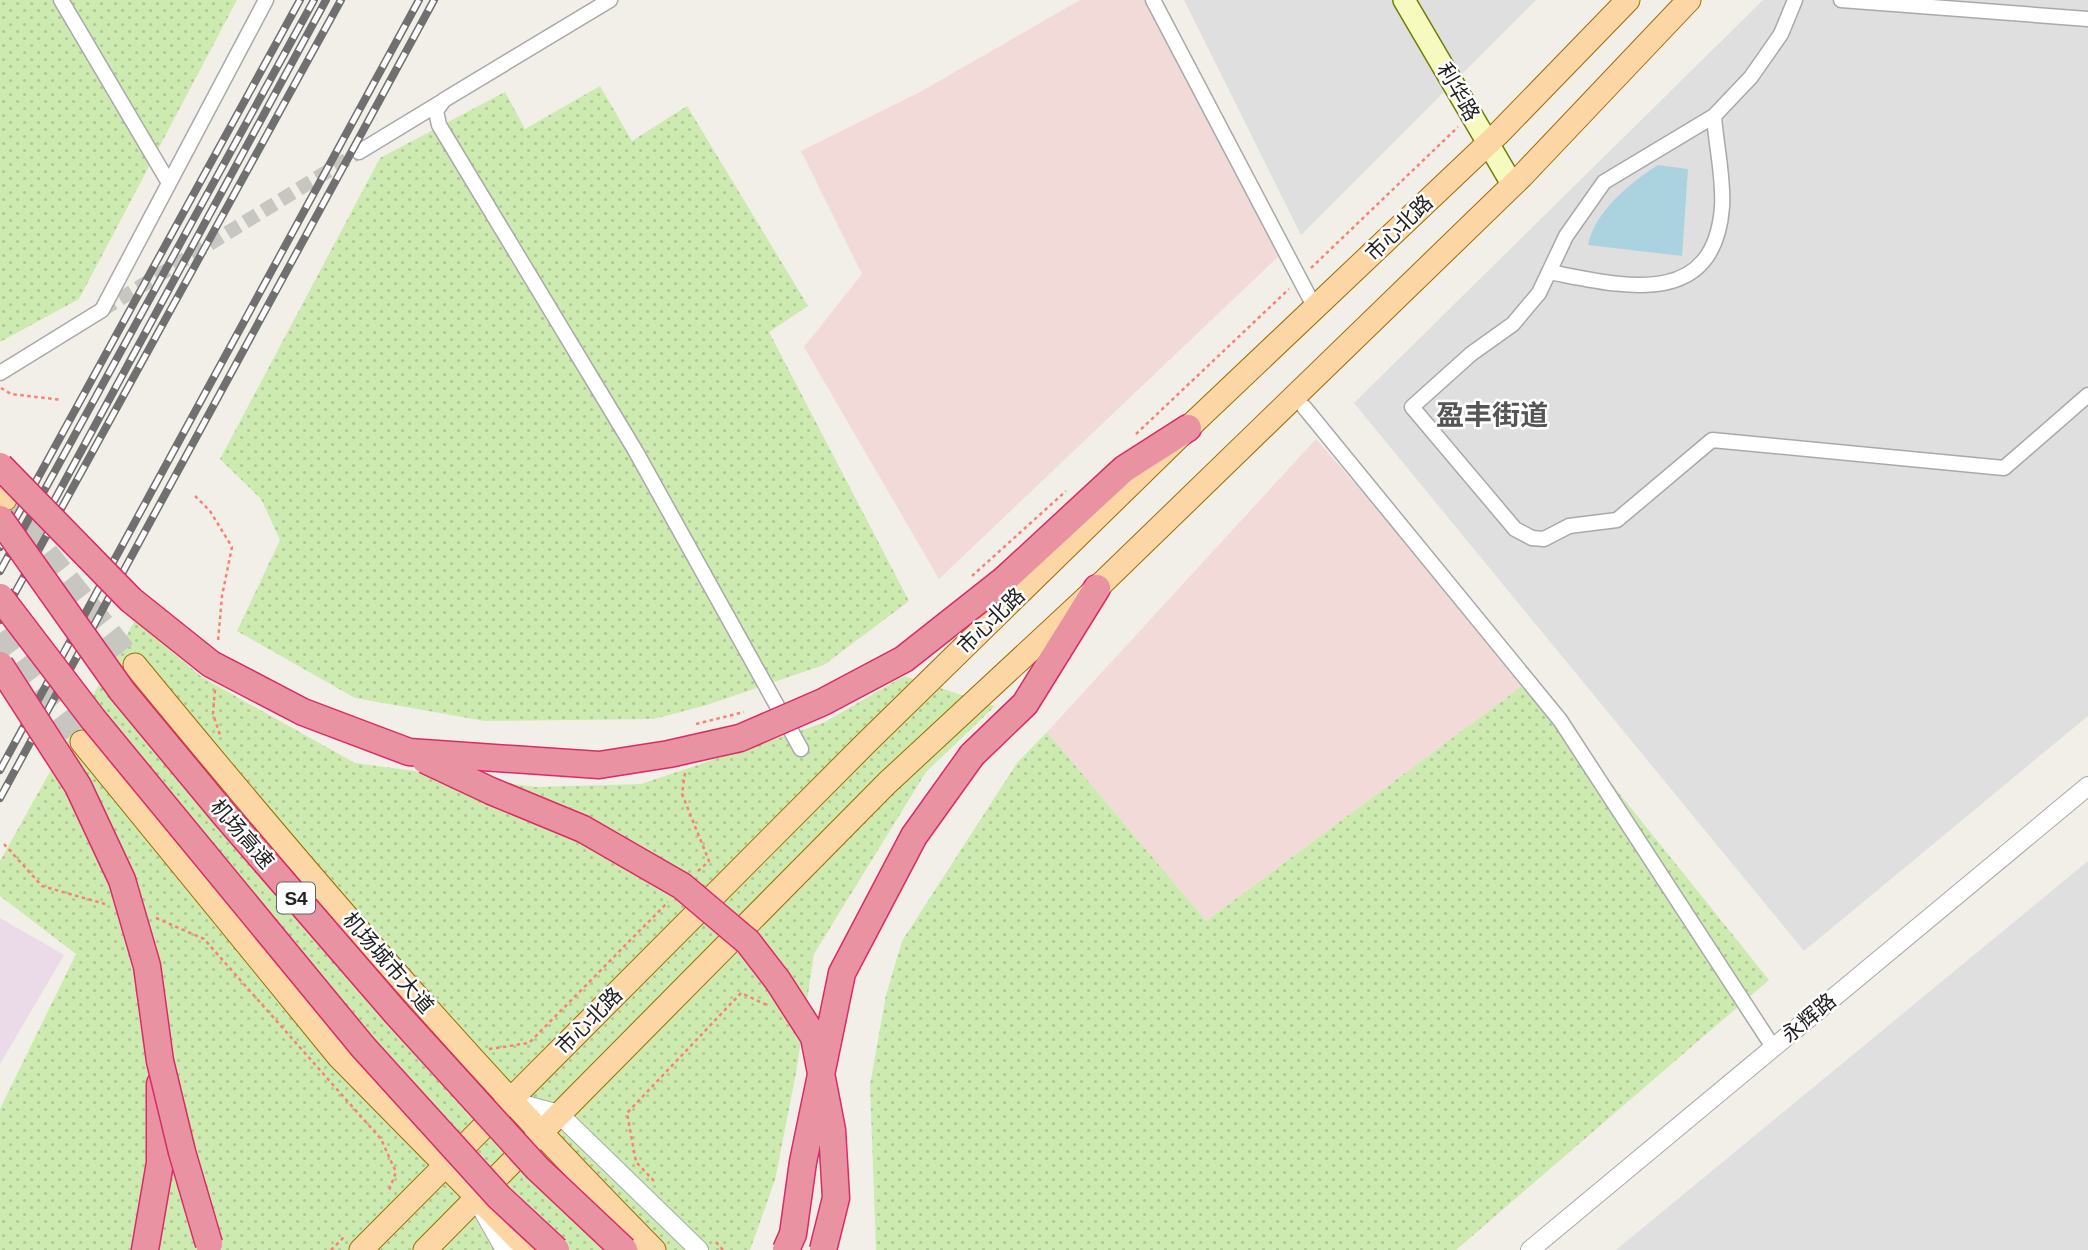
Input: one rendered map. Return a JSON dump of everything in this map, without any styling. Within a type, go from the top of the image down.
[{"type":"highway","points":[[409,752],[599,765],[669,754],[740,738],[823,702],[904,659],[1004,580],[1124,469],[1188,428]]},
{"type":"highway","points":[[0,466],[131,600],[211,664],[303,712],[409,752],[491,791],[583,829],[682,886],[748,942],[778,981],[814,1037],[832,1130],[836,1198],[823,1250]]},
{"type":"highway","name":"机场高速","points":[[2,501],[122,691],[224,814],[396,1013],[528,1159],[624,1250]]},
{"type":"highway","points":[[786,1250],[793,1234],[803,1163],[842,973],[914,835],[972,755],[1025,704],[1097,588]]},
{"type":"highway","name":"机场高速","points":[[0,597],[93,719],[363,1047],[499,1197],[556,1250]]},
{"type":"highway","points":[[0,665],[78,786],[122,880],[147,966],[160,1061],[182,1153],[212,1250]]},
{"type":"highway","points":[[145,1250],[160,1163],[160,1061]]},
{"type":"main road","name":"利华路","points":[[1404,0],[1517,180]]},
{"type":"main road","name":"利华路","points":[[1420,0],[1493,139]]},
{"type":"main road","name":"市心北路","points":[[355,1241],[444,1166],[866,743],[1188,428],[1493,139],[1628,0]]},
{"type":"main road","name":"市心北路","points":[[425,1250],[887,783],[1097,588],[1517,180],[1689,0]]},
{"type":"main road","name":"机场城市大道","points":[[135,665],[255,810],[509,1101],[654,1250]]},
{"type":"main road","points":[[82,742],[339,1057],[529,1250]]},
{"type":"street","points":[[61,0],[169,183]]},
{"type":"street","points":[[0,373],[102,310],[266,0]]},
{"type":"street","points":[[359,152],[610,0]]},
{"type":"street","points":[[1153,0],[1315,308]]},
{"type":"street","points":[[1795,0],[1781,34],[1759,66],[1714,116],[1605,182],[1566,236],[1539,293],[1513,324],[1471,354],[1412,407],[1515,529],[1532,538],[1544,539],[1569,526],[1617,520],[1712,440],[2004,468],[2088,395]]},
{"type":"street","points":[[1841,0],[2017,6],[2088,19]]},
{"type":"street","points":[[444,100],[436,111],[439,125],[635,450],[801,749]]},
{"type":"street","points":[[1549,272],[1632,286],[1671,284],[1697,267],[1716,244],[1722,207],[1714,116]]},
{"type":"street","points":[[1304,407],[1560,720],[1773,1047]]},
{"type":"street","name":"永辉路","points":[[1530,1250],[2088,786]]},
{"type":"street","points":[[509,1101],[559,1114],[707,1245]]},
{"type":"street","points":[[476,1198],[505,1250]]},
{"type":"path","points":[[0,388],[11,394],[62,400]]},
{"type":"path","points":[[4,844],[42,886],[105,904]]},
{"type":"path","points":[[156,918],[204,939],[382,1139],[396,1172],[386,1198]]},
{"type":"path","points":[[656,1182],[636,1162],[627,1113],[741,993],[770,1007]]},
{"type":"path","points":[[331,1250],[355,1241]]},
{"type":"path","points":[[707,1245],[723,1250]]},
{"type":"shaded area","points":[[1080,0],[1151,0],[1282,253],[939,579],[804,347],[862,274],[801,151],[920,92]]},
{"type":"shaded area","points":[[1184,0],[1536,0],[1301,235]]},
{"type":"shaded area","points":[[1763,0],[2088,0],[2088,716],[1804,951],[1354,403]]},
{"type":"shaded area","points":[[1316,439],[1529,681],[1206,921],[1047,732]]},
{"type":"shaded area","points":[[2088,861],[2088,1250],[1616,1250]]},
{"type":"shaded area","points":[[0,918],[64,955],[0,1064]]},
{"type":"green space","points":[[0,0],[237,0],[79,299],[0,342]]},
{"type":"green space","points":[[600,86],[632,141],[687,106],[808,306],[769,332],[909,601],[824,665],[707,705],[654,719],[485,721],[355,698],[237,631],[280,540],[261,499],[220,459],[380,158],[505,92],[525,129]]},
{"type":"green space","points":[[135,620],[203,678],[355,763],[536,787],[641,784],[823,723],[904,676],[995,706],[926,772],[814,954],[796,1073],[775,1180],[750,1250],[0,1250],[0,1109],[76,954],[0,896],[0,861]]},
{"type":"green space","points":[[1529,681],[1769,980],[1456,1250],[876,1250],[870,1085],[886,995],[902,941],[1017,763],[1047,732],[1206,921]]},
{"type":"water","points":[[1658,165],[1688,169],[1682,256],[1588,245],[1598,221],[1615,199]]},
{"type":"tunnel","points":[[102,310],[359,152]]},
{"type":"tunnel","points":[[5,499],[135,665]]},
{"type":"tunnel","points":[[0,633],[82,742]]},
{"type":"railway","points":[[0,547],[300,0]]},
{"type":"railway","points":[[0,571],[314,0]]},
{"type":"railway","points":[[54,501],[326,0]]},
{"type":"railway","points":[[0,620],[341,0]]},
{"type":"railway","points":[[0,770],[419,0]]},
{"type":"railway","points":[[0,798],[434,0]]},
{"type":"district","name":"盈丰街道","points":[[1492,415]]}]
